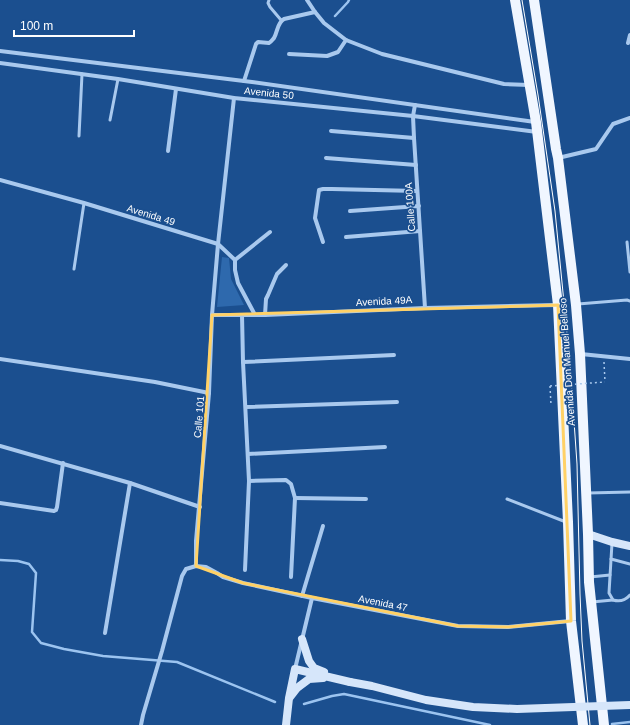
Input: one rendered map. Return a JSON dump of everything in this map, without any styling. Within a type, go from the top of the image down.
[{"type":"main road","name":"Avenida Don Manuel Belloso","points":[[515,0],[536,127],[558,305],[571,621],[583,725]]},
{"type":"main road","name":"Avenida Don Manuel Belloso","points":[[534,0],[558,158],[576,304],[580,354],[589,577],[604,722]]},
{"type":"street","points":[[307,0],[324,23],[346,40],[382,54],[504,84],[529,85]]},
{"type":"street","points":[[244,81],[256,44],[258,42],[269,43],[274,38],[281,20],[315,12]]},
{"type":"street","points":[[628,43],[630,35]]},
{"type":"street","points":[[289,54],[327,56],[338,52],[346,40]]},
{"type":"street","name":"Avenida 50","points":[[0,51],[244,81],[415,105],[536,127]]},
{"type":"street","name":"Avenida 50","points":[[0,63],[118,79],[234,98],[536,127]]},
{"type":"street","points":[[168,151],[176,89]]},
{"type":"street","name":"Calle 101","points":[[196,566],[195,551],[209,393],[212,315],[234,98]]},
{"type":"street","name":"Calle 100A","points":[[415,105],[413,116],[414,138],[425,308]]},
{"type":"street","points":[[558,158],[596,149],[613,124],[630,118]]},
{"type":"street","points":[[331,132],[414,138]]},
{"type":"street","points":[[326,158],[416,165]]},
{"type":"street","name":"Avenida 49","points":[[0,180],[84,203],[218,244],[235,260]]},
{"type":"street","points":[[323,242],[315,218],[319,190],[417,191]]},
{"type":"street","points":[[350,211],[419,206]]},
{"type":"street","points":[[346,237],[420,231]]},
{"type":"street","points":[[255,315],[238,284],[235,270],[235,260],[270,232]]},
{"type":"street","points":[[266,315],[266,299],[278,274],[286,265]]},
{"type":"street","name":"Avenida 49A","points":[[212,315],[266,315],[425,308],[558,305]]},
{"type":"street","points":[[242,315],[249,481],[245,570]]},
{"type":"street","points":[[243,362],[394,354]]},
{"type":"street","points":[[580,354],[630,359]]},
{"type":"street","points":[[0,359],[155,382],[209,393]]},
{"type":"street","points":[[246,407],[397,402]]},
{"type":"street","points":[[0,446],[130,483],[200,507]]},
{"type":"street","points":[[248,454],[385,447]]},
{"type":"street","points":[[0,503],[54,511],[56,510],[63,463]]},
{"type":"street","points":[[249,481],[286,480],[292,484],[295,498],[291,577]]},
{"type":"street","points":[[104,633],[130,483]]},
{"type":"street","points":[[295,498],[366,499]]},
{"type":"street","points":[[302,596],[323,526]]},
{"type":"street","points":[[588,534],[630,546]]},
{"type":"street","points":[[141,725],[182,576],[186,569],[196,566]]},
{"type":"street","name":"Avenida 47","points":[[196,566],[206,567],[217,572],[223,577],[302,596],[458,626],[508,627],[571,621]]},
{"type":"street","points":[[286,725],[289,698],[312,598]]},
{"type":"street","points":[[302,639],[309,661],[314,668],[329,676]]},
{"type":"street","points":[[295,669],[426,700],[473,707],[517,709],[630,705]]},
{"type":"street","points":[[289,698],[297,688],[309,679],[327,678],[329,676]]},
{"type":"lane","points":[[269,0],[268,3],[270,7],[281,20]]},
{"type":"lane","points":[[79,136],[82,74]]},
{"type":"lane","points":[[110,120],[118,79]]},
{"type":"lane","points":[[74,269],[84,203]]},
{"type":"lane","points":[[627,242],[630,272]]},
{"type":"lane","points":[[576,304],[629,299]]},
{"type":"lane","points":[[586,493],[630,492]]},
{"type":"lane","points":[[507,499],[568,522]]},
{"type":"lane","points":[[612,542],[609,593],[613,600]]},
{"type":"lane","points":[[611,559],[630,564]]},
{"type":"lane","points":[[589,577],[610,575]]},
{"type":"lane","points":[[591,602],[613,600],[623,601],[630,595]]},
{"type":"path","points":[[551,405],[550,386],[605,382],[604,356]]},
{"type":"highlighted area","points":[[558,305],[571,621],[508,627],[458,626],[243,583],[196,566],[212,315]]},
{"type":"shaded area","points":[[222,257],[229,258],[231,279],[244,305],[217,307]]},
{"type":"waterway","points":[[335,16],[349,0]]},
{"type":"waterway","points":[[0,560],[18,561],[29,564],[36,573],[32,632],[41,643],[103,656],[177,662],[275,702]]},
{"type":"waterway","points":[[304,704],[344,694],[490,725]]},
{"type":"waterway","points":[[612,724],[630,722]]},
{"type":"tram line","points":[[522,0],[555,211],[570,364],[577,464],[582,641],[590,725]]}]
